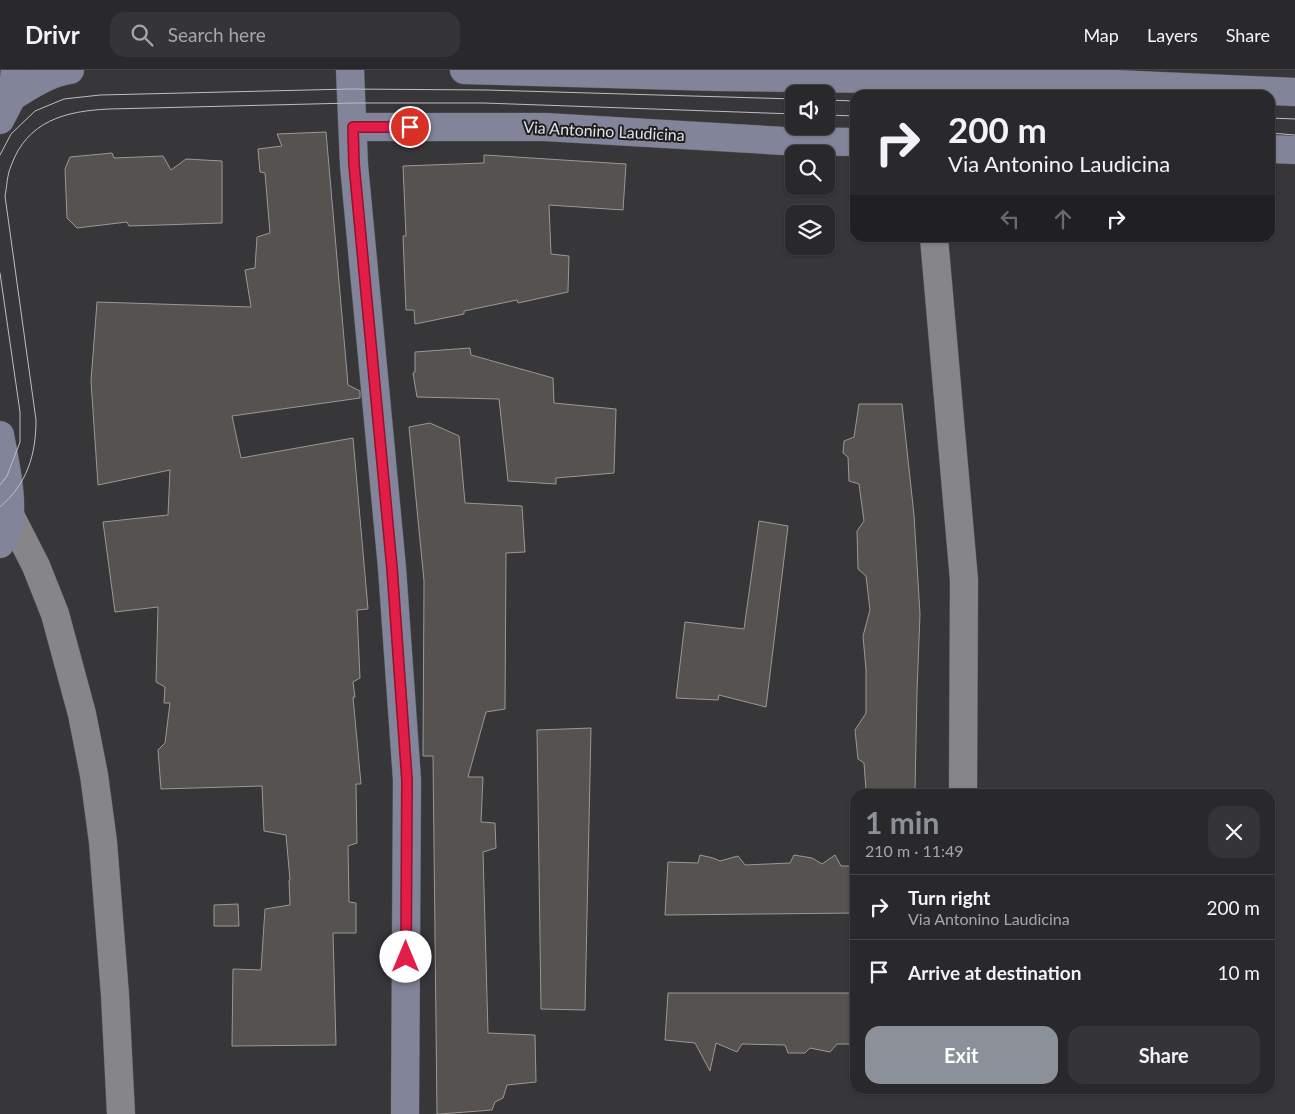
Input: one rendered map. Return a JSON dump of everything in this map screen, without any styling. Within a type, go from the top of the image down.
[{"type":"street","points":[[6,108],[15,70]]},
{"type":"street","points":[[6,108],[35,83],[70,70]]},
{"type":"street","points":[[350,70],[354,164],[392,568],[407,780],[405,1114]]},
{"type":"street","points":[[464,70],[736,77],[1048,81],[1250,90]]},
{"type":"street","points":[[1275,91],[1295,92]]},
{"type":"street","name":"Via Antonino Laudicina","points":[[353,127],[545,127],[784,141],[850,142]]},
{"type":"street","points":[[1275,149],[1295,150]]},
{"type":"street","points":[[934,242],[964,580],[963,789]]},
{"type":"street","points":[[0,436],[7,476],[11,517],[36,566],[55,614],[82,714],[94,775],[103,842],[111,938],[121,1114]]},
{"type":"street","points":[[0,544],[4,539],[11,517]]},
{"type":"building","points":[[326,132],[348,385],[360,391],[360,398],[232,416],[241,458],[353,438],[368,609],[357,610],[360,678],[353,682],[361,784],[356,784],[357,843],[348,846],[349,902],[356,903],[356,933],[333,933],[336,1045],[232,1046],[233,969],[261,970],[265,909],[290,905],[286,835],[264,831],[262,786],[161,789],[158,750],[165,743],[170,703],[164,703],[165,687],[156,682],[158,607],[115,612],[103,522],[168,515],[170,470],[98,485],[91,381],[97,302],[251,307],[245,270],[255,268],[257,237],[270,233],[265,173],[260,172],[258,149],[282,146],[277,134]]},
{"type":"building","points":[[112,153],[114,158],[163,156],[171,170],[186,159],[222,161],[222,223],[129,226],[127,222],[77,228],[67,218],[65,169],[70,157]]},
{"type":"building","points":[[484,155],[626,164],[623,210],[549,205],[551,254],[569,256],[568,292],[518,303],[517,300],[464,311],[464,314],[415,324],[414,310],[406,310],[403,236],[406,236],[403,166],[484,163]]},
{"type":"building","points":[[470,348],[471,355],[553,378],[554,403],[616,409],[614,473],[556,478],[556,484],[508,481],[499,399],[417,397],[413,373],[415,372],[415,352]]},
{"type":"building","points":[[859,404],[902,404],[914,515],[920,614],[915,789],[866,789],[864,763],[858,759],[855,730],[866,713],[866,670],[863,636],[870,610],[866,576],[858,569],[857,531],[864,521],[859,484],[849,481],[848,457],[843,453],[844,441],[854,437]]},
{"type":"building","points":[[430,423],[459,436],[465,503],[522,506],[525,552],[506,553],[505,709],[486,712],[468,777],[483,777],[481,822],[495,823],[496,848],[483,852],[488,1033],[535,1035],[536,1082],[507,1085],[503,1098],[495,1102],[492,1110],[440,1114],[437,1114],[433,756],[423,756],[424,581],[409,427]]},
{"type":"building","points":[[759,521],[788,526],[766,707],[719,695],[718,700],[676,698],[685,622],[744,629]]},
{"type":"building","points":[[591,728],[585,1010],[541,1009],[537,730]]},
{"type":"building","points":[[700,855],[720,861],[738,856],[745,865],[790,863],[794,855],[812,858],[822,864],[835,855],[841,866],[850,866],[850,913],[665,915],[668,862],[698,863]]},
{"type":"building","points":[[238,904],[239,926],[214,926],[214,905]]},
{"type":"building","points":[[668,993],[850,993],[850,1044],[837,1044],[830,1052],[810,1048],[805,1053],[788,1053],[785,1045],[742,1044],[737,1052],[716,1043],[710,1071],[695,1043],[665,1040]]},
{"type":"tram line","points":[[0,155],[11,134],[35,111],[64,99],[100,95],[350,89],[487,90],[785,99]]},
{"type":"tram line","points":[[835,100],[850,101]]},
{"type":"tram line","points":[[0,507],[17,489],[23,479],[32,457],[36,433],[36,420],[5,196],[10,169],[18,151],[27,138],[50,121],[77,112],[109,109],[352,103],[484,103],[785,114]]},
{"type":"tram line","points":[[835,115],[850,116]]},
{"type":"tram line","points":[[1275,118],[1295,119]]},
{"type":"tram line","points":[[1275,133],[1295,135]]},
{"type":"tram line","points":[[0,273],[20,412],[20,442],[7,476],[0,485]]},
{"type":"route","points":[[406,957],[407,780],[392,568],[354,164],[353,127],[410,127]]}]
